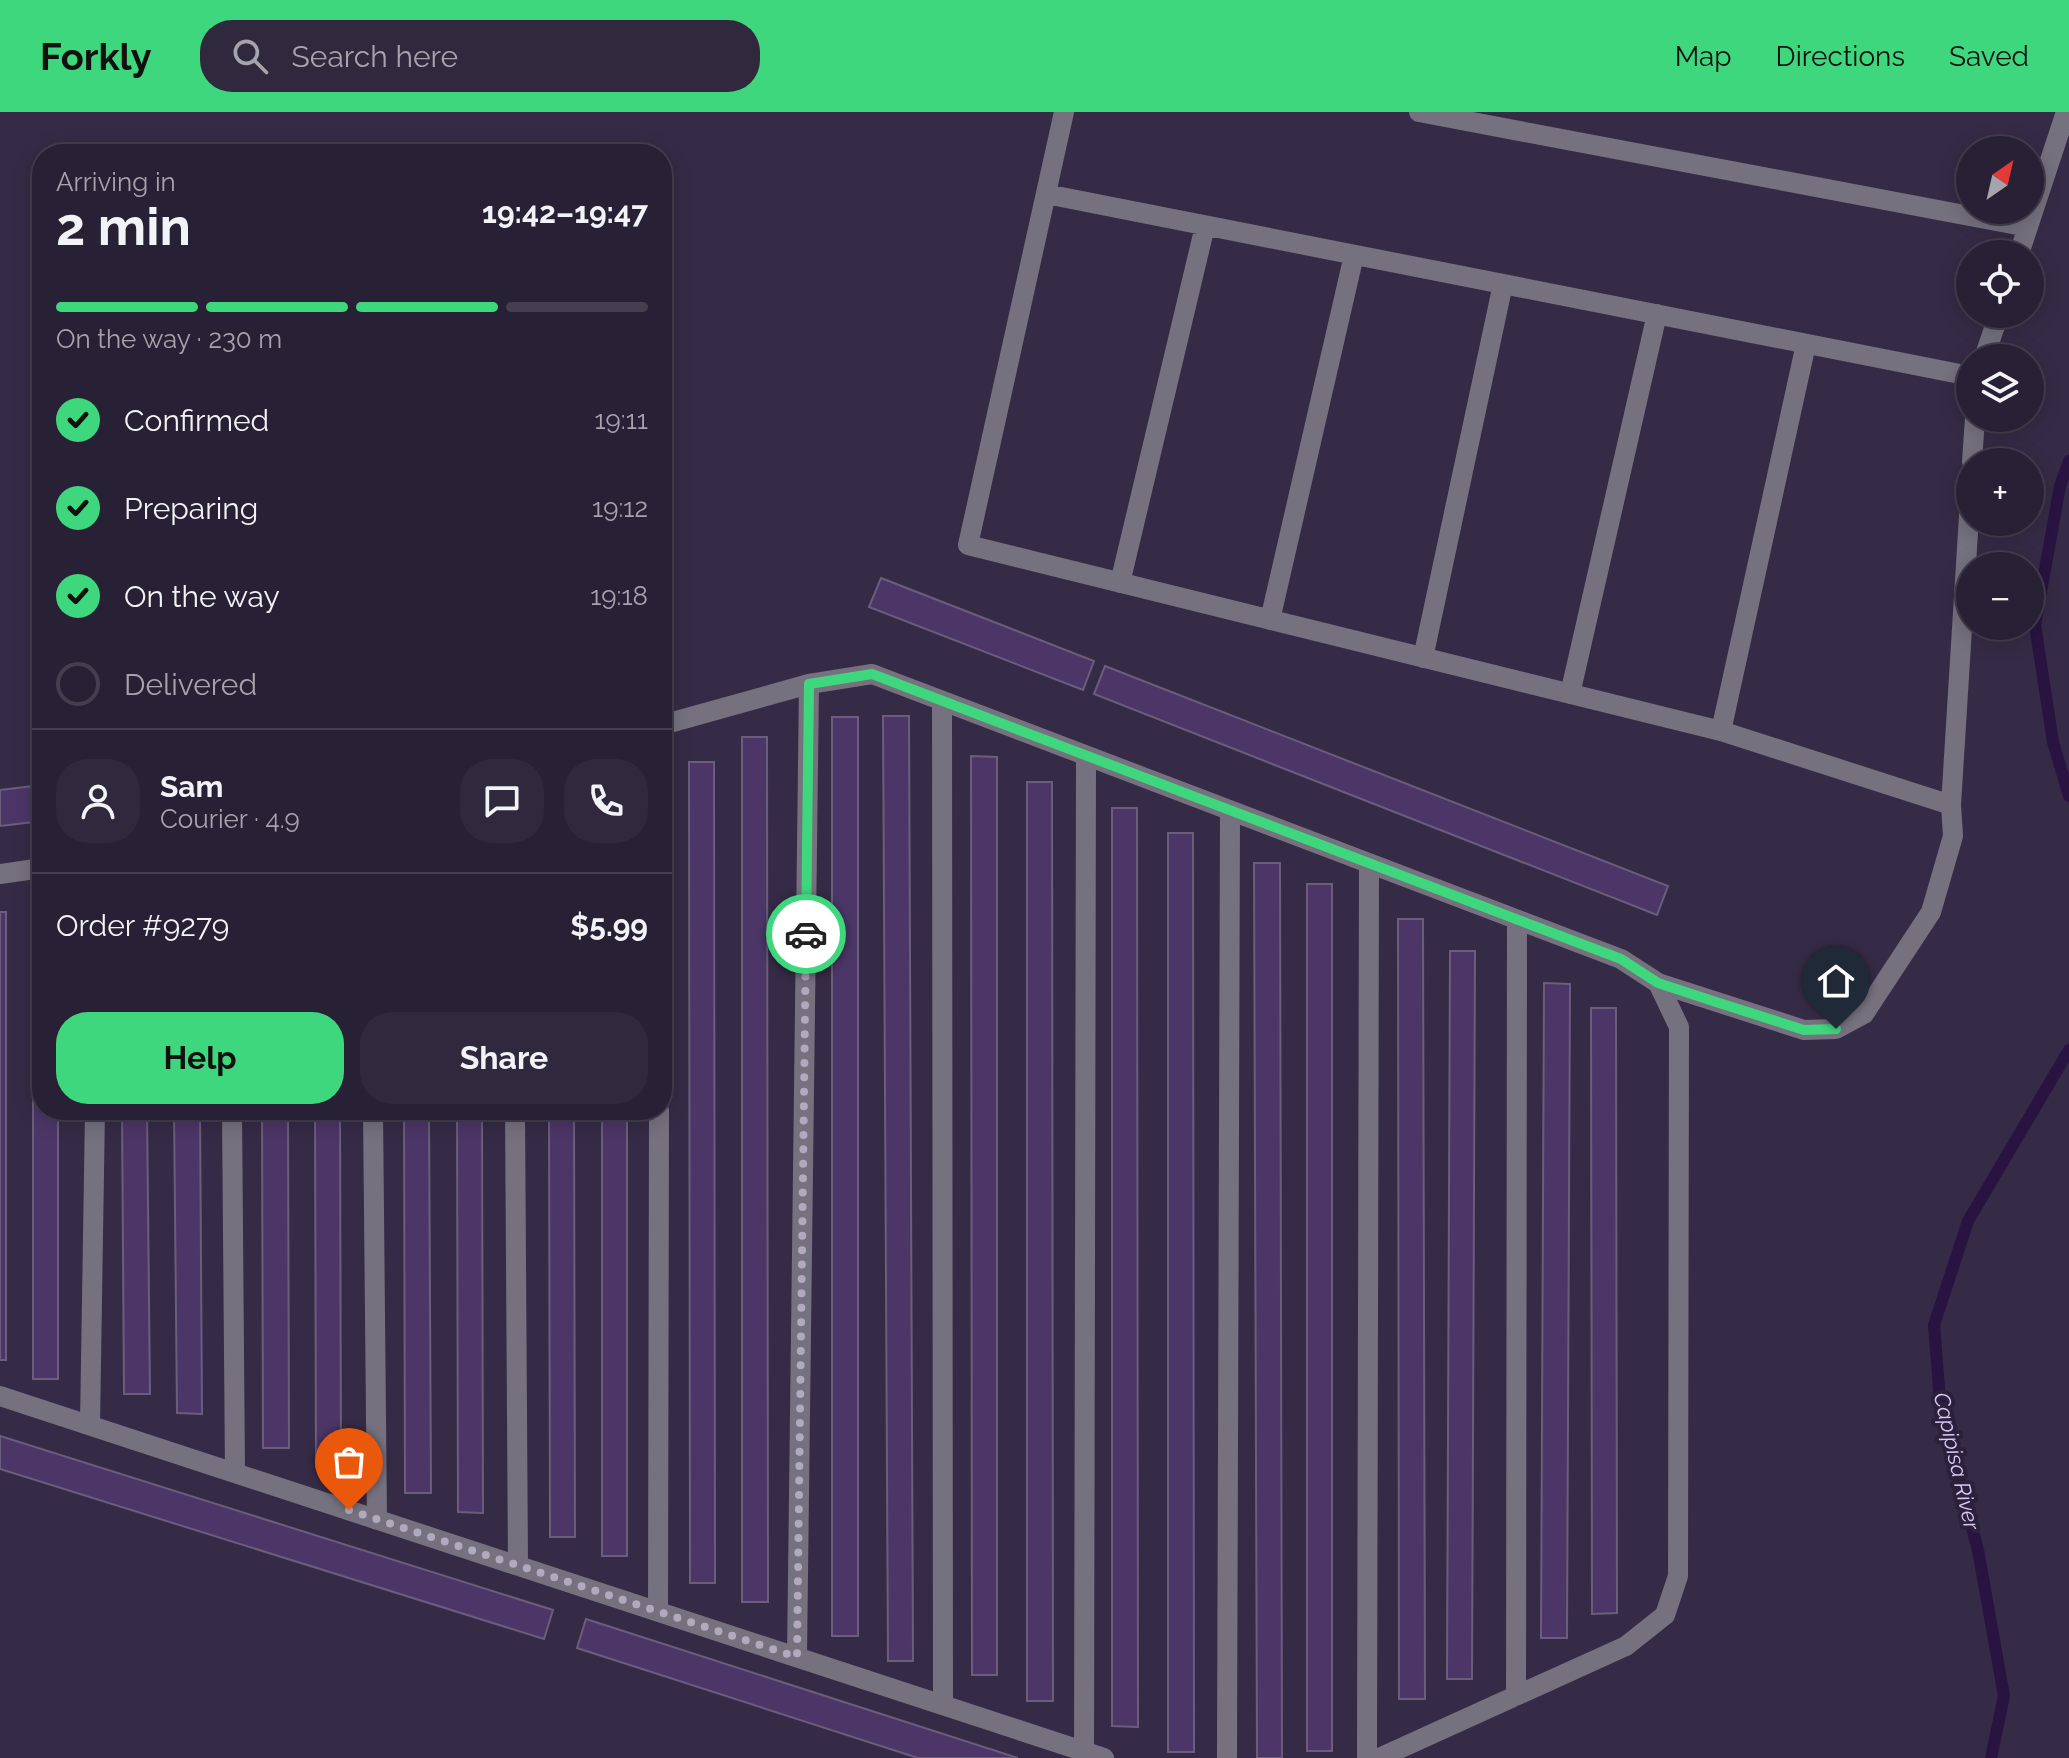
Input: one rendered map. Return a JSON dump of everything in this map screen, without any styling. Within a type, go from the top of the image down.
[{"type":"street","points":[[1064,112],[968,545],[1721,731],[1951,805]]},
{"type":"street","points":[[1419,112],[2028,227]]},
{"type":"street","points":[[2024,240],[2066,112]]},
{"type":"street","points":[[1046,194],[1956,373]]},
{"type":"street","points":[[1120,583],[1205,226]]},
{"type":"street","points":[[1270,620],[1354,255]]},
{"type":"street","points":[[1423,658],[1503,284]]},
{"type":"street","points":[[1570,694],[1657,314]]},
{"type":"street","points":[[1721,731],[1806,344]]},
{"type":"street","points":[[672,722],[809,684],[872,674],[1621,959],[1658,983],[1804,1030],[1836,1029],[1864,1014],[1931,912],[1953,836],[1951,805],[1968,536]]},
{"type":"street","points":[[797,1657],[809,684]]},
{"type":"street","points":[[942,701],[943,1705]]},
{"type":"street","points":[[1084,1751],[1086,756]]},
{"type":"street","points":[[1227,1758],[1230,811]]},
{"type":"street","points":[[1367,1758],[1369,863]]},
{"type":"street","points":[[0,874],[32,869]]},
{"type":"street","points":[[1516,1696],[1517,920]]},
{"type":"street","points":[[1379,1758],[1626,1646],[1665,1615],[1678,1576],[1679,1027],[1658,983]]},
{"type":"street","points":[[90,1425],[95,1120]]},
{"type":"street","points":[[232,1120],[235,1473]]},
{"type":"street","points":[[373,1120],[377,1520]]},
{"type":"street","points":[[515,1120],[518,1566]]},
{"type":"street","points":[[658,1612],[659,1120]]},
{"type":"street","points":[[0,1396],[1104,1758]]},
{"type":"building","points":[[881,578],[1094,661],[1083,690],[869,607]]},
{"type":"building","points":[[1105,666],[1668,886],[1657,915],[1094,694]]},
{"type":"building","points":[[883,716],[909,716],[913,1661],[888,1661]]},
{"type":"building","points":[[832,717],[858,717],[858,1636],[832,1636]]},
{"type":"building","points":[[742,737],[767,737],[768,1602],[742,1602]]},
{"type":"building","points":[[971,756],[997,757],[997,1675],[972,1675]]},
{"type":"building","points":[[689,762],[714,762],[715,1583],[690,1583]]},
{"type":"building","points":[[1027,782],[1052,782],[1053,1701],[1027,1701]]},
{"type":"building","points":[[32,786],[32,822],[0,826],[0,790]]},
{"type":"building","points":[[1112,808],[1137,808],[1138,1727],[1112,1726]]},
{"type":"building","points":[[1168,833],[1193,833],[1194,1752],[1168,1752]]},
{"type":"building","points":[[1254,863],[1280,863],[1282,1758],[1257,1758]]},
{"type":"building","points":[[1307,884],[1332,884],[1332,1751],[1307,1751]]},
{"type":"building","points":[[0,912],[6,912],[6,1360],[0,1360]]},
{"type":"building","points":[[1398,919],[1423,919],[1425,1699],[1399,1699]]},
{"type":"building","points":[[1450,951],[1475,951],[1472,1679],[1447,1679]]},
{"type":"building","points":[[1544,983],[1570,984],[1567,1638],[1541,1638]]},
{"type":"building","points":[[1591,1008],[1616,1008],[1617,1613],[1592,1614]]},
{"type":"building","points":[[33,1120],[58,1120],[58,1379],[33,1379]]},
{"type":"building","points":[[122,1120],[147,1120],[150,1394],[124,1394]]},
{"type":"building","points":[[174,1120],[200,1120],[202,1414],[177,1413]]},
{"type":"building","points":[[262,1120],[288,1120],[289,1448],[263,1448]]},
{"type":"building","points":[[315,1120],[340,1120],[341,1467],[316,1467]]},
{"type":"building","points":[[404,1120],[429,1120],[431,1493],[405,1493]]},
{"type":"building","points":[[457,1120],[482,1120],[483,1513],[458,1512]]},
{"type":"building","points":[[549,1120],[574,1120],[575,1537],[550,1537]]},
{"type":"building","points":[[602,1120],[627,1120],[627,1556],[602,1556]]},
{"type":"building","points":[[0,1436],[553,1610],[544,1639],[0,1469]]},
{"type":"building","points":[[586,1619],[1018,1758],[918,1758],[577,1648]]},
{"type":"waterway","name":"Capipisa River","points":[[2069,461],[2060,486],[2035,625],[2053,742],[2069,796]]},
{"type":"waterway","name":"Capipisa River","points":[[1991,1758],[2004,1696],[1978,1550],[1941,1413],[1934,1325],[1968,1221],[2069,1050]]},
{"type":"way so far","points":[[349,1510],[797,1657],[806,934]]},
{"type":"route","points":[[806,934],[809,684],[872,674],[1621,959],[1658,983],[1804,1030],[1836,1029]]}]
